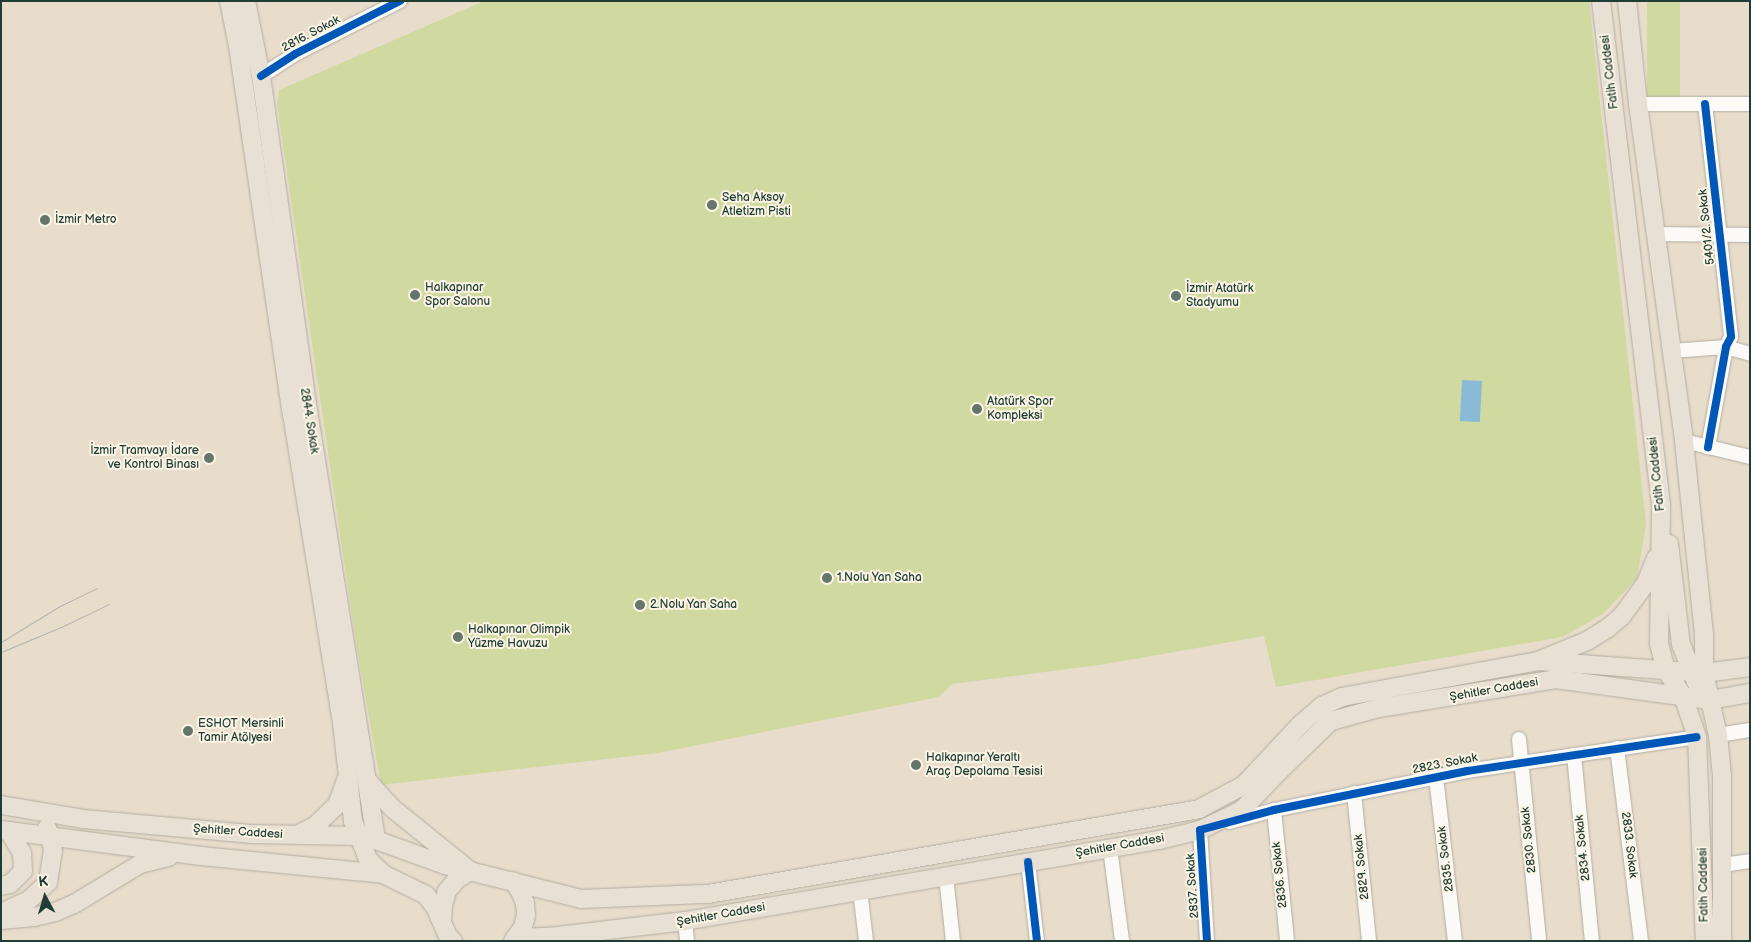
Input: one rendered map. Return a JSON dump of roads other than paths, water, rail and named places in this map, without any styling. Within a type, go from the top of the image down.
[{"type":"main road","name":"2844. Sokak","points":[[229,1],[238,46],[295,430],[342,723],[376,840]]},
{"type":"main road","name":"2844. Sokak","points":[[246,1],[261,76],[357,776],[353,821],[368,859],[383,874]]},
{"type":"main road","name":"Fatih Caddesi","points":[[1601,1],[1661,506],[1659,644],[1666,670],[1683,696],[1697,737],[1705,941]]},
{"type":"main road","points":[[1627,1],[1638,104],[1684,441],[1704,635],[1697,677],[1683,696]]},
{"type":"main road","points":[[1538,661],[1586,641],[1608,628],[1622,616],[1646,583],[1657,556],[1661,506]]},
{"type":"main road","points":[[1661,506],[1672,562],[1681,644],[1710,700],[1718,735],[1722,776],[1722,941]]},
{"type":"main road","name":"Şehitler Caddesi","points":[[9,806],[83,819],[294,836],[323,834],[358,836],[376,840],[445,865],[581,899],[708,894],[1199,809],[1244,785],[1300,725],[1328,703],[1342,697],[1538,661],[1666,670],[1697,677],[1750,667]]},
{"type":"main road","name":"Şehitler Caddesi","points":[[515,940],[593,937],[1110,848],[1200,830],[1242,810],[1278,771],[1331,721],[1379,708],[1556,679],[1594,683],[1636,692],[1710,700],[1750,693]]},
{"type":"main road","name":"2844. Sokak","points":[[294,836],[315,826],[337,805],[357,776]]},
{"type":"main road","points":[[357,776],[392,808],[470,871],[457,879],[447,891],[442,906],[442,922]]},
{"type":"main road","points":[[1,913],[29,900],[48,882],[53,852],[51,837],[42,823],[9,806]]},
{"type":"main road","points":[[5,830],[201,856],[383,874],[426,894],[435,906],[448,936],[453,941]]},
{"type":"main road","points":[[1,886],[10,884],[23,871],[22,854],[5,830]]},
{"type":"main road","points":[[1,920],[34,917],[55,912],[74,904],[140,864],[158,858],[201,856]]},
{"type":"main road","name":"Şehitler Caddesi","points":[[513,881],[525,903],[526,915],[523,927],[515,940]]},
{"type":"street","name":"2816. Sokak","points":[[261,76],[373,7],[400,1]]},
{"type":"street","points":[[1638,104],[1750,104]]},
{"type":"street","name":"5401/2. Sokak","points":[[1705,104],[1731,337],[1726,347],[1708,447]]},
{"type":"street","points":[[1656,234],[1719,233],[1750,235]]},
{"type":"street","points":[[1671,351],[1726,347],[1750,354]]},
{"type":"street","points":[[1684,441],[1750,457]]},
{"type":"street","points":[[1718,735],[1750,730]]},
{"type":"street","name":"2823. Sokak","points":[[1200,830],[1274,810],[1436,777],[1697,737]]},
{"type":"street","name":"2830. Sokak","points":[[1519,739],[1539,941]]},
{"type":"street","name":"2833. Sokak","points":[[1617,748],[1641,941]]},
{"type":"street","name":"2834. Sokak","points":[[1574,755],[1592,941]]},
{"type":"street","name":"2835. Sokak","points":[[1436,777],[1455,941]]},
{"type":"street","name":"2829. Sokak","points":[[1354,793],[1369,941]]},
{"type":"street","name":"2836. Sokak","points":[[1274,810],[1287,941]]},
{"type":"street","name":"2837. Sokak","points":[[1200,830],[1208,941]]},
{"type":"street","points":[[1110,848],[1122,941]]},
{"type":"street","points":[[1722,865],[1750,861]]},
{"type":"street","points":[[1028,862],[1037,941]]},
{"type":"street","points":[[946,876],[952,941]]},
{"type":"street","points":[[860,890],[866,941]]},
{"type":"street","points":[[685,921],[687,941]]},
{"type":"water","points":[[1462,380],[1482,381],[1480,422],[1460,421]]},
{"type":"tram line","points":[[1,642],[60,606],[97,588]]},
{"type":"tram line","points":[[1,652],[61,627],[109,604]]},
{"type":"place","name":"Seha Aksoy Atletizm Pisti","points":[[712,205]]},
{"type":"place","name":"İzmir Metro","points":[[45,220]]},
{"type":"place","name":"Halkapınar Spor Salonu","points":[[415,295]]},
{"type":"place","name":"İzmir Atatürk Stadyumu","points":[[1176,296]]},
{"type":"place","name":"Atatürk Spor Kompleksi","points":[[977,409]]},
{"type":"place","name":"İzmir Tramvayı İdare ve Kontrol Binası","points":[[209,458]]},
{"type":"place","name":"1.Nolu Yan Saha","points":[[827,578]]},
{"type":"place","name":"2.Nolu Yan Saha","points":[[640,605]]},
{"type":"place","name":"Halkapınar Olimpik Yüzme Havuzu","points":[[458,637]]},
{"type":"place","name":"ESHOT Mersinli Tamir Atölyesi","points":[[188,731]]},
{"type":"place","name":"Halkapınar Yeraltı Araç Depolama Tesisi","points":[[916,765]]}]
